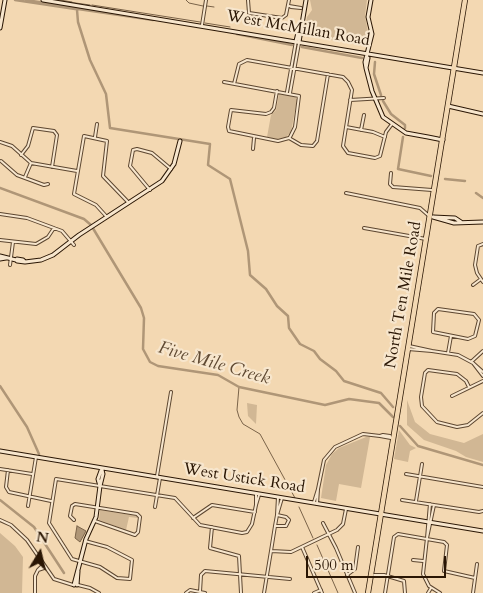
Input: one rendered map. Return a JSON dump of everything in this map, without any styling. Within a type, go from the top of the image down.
[{"type":"main road","points":[[0,28],[5,0]]},
{"type":"main road","name":"West McMillan Road","points":[[43,0],[202,25],[368,56],[400,59],[483,73]]},
{"type":"main road","points":[[297,42],[298,28],[302,22],[306,0]]},
{"type":"main road","points":[[371,0],[368,17],[372,34],[365,62],[375,99],[384,117],[406,133],[440,140]]},
{"type":"main road","name":"North Ten Mile Road","points":[[368,593],[392,438],[431,217],[440,140],[448,106],[452,68],[465,0]]},
{"type":"main road","points":[[448,106],[483,114]]},
{"type":"main road","points":[[0,258],[25,262],[47,258],[162,181],[171,169],[177,156],[180,140]]},
{"type":"main road","points":[[431,217],[455,218],[461,222],[483,222]]},
{"type":"main road","name":"West Ustick Road","points":[[0,451],[483,531]]},
{"type":"main road","points":[[76,585],[85,541],[95,521],[100,486],[98,479],[102,469]]},
{"type":"street","points":[[202,25],[206,0]]},
{"type":"street","points":[[248,0],[248,11],[250,13],[284,18],[289,6],[289,0]]},
{"type":"street","points":[[289,6],[303,9]]},
{"type":"street","points":[[289,93],[297,42]]},
{"type":"street","points":[[234,84],[237,68],[242,62],[247,60],[328,74],[347,80],[351,86],[343,146],[344,151],[375,158],[380,156],[385,137],[392,124]]},
{"type":"street","points":[[277,91],[274,108],[271,112],[266,114],[232,110],[228,127],[229,132],[278,141],[290,138],[301,145],[310,146],[316,144],[328,74]]},
{"type":"street","points":[[224,82],[299,96],[295,127],[290,138]]},
{"type":"street","points":[[350,100],[384,98]]},
{"type":"street","points":[[361,130],[364,115]]},
{"type":"street","points":[[95,137],[97,124]]},
{"type":"street","points":[[346,127],[385,137]]},
{"type":"street","points":[[21,155],[28,146],[33,128],[56,132],[52,167]]},
{"type":"street","points":[[108,218],[96,205],[74,194],[84,136],[107,140],[103,176],[129,204]]},
{"type":"street","points":[[252,149],[254,138]]},
{"type":"street","points":[[0,142],[12,146],[31,163],[77,171]]},
{"type":"street","points":[[150,190],[130,166],[134,150],[152,153],[171,169]]},
{"type":"street","points":[[1,161],[12,172],[44,185],[48,184]]},
{"type":"street","points":[[25,178],[31,163]]},
{"type":"street","points":[[391,173],[390,185],[402,189],[416,187],[434,190]]},
{"type":"street","points":[[346,193],[420,208],[431,217]]},
{"type":"street","points":[[0,214],[27,218],[54,228],[65,233],[74,245]]},
{"type":"street","points":[[0,240],[36,244],[48,237],[54,228]]},
{"type":"street","points":[[364,228],[426,239]]},
{"type":"street","points":[[10,265],[13,242]]},
{"type":"street","points":[[473,285],[482,281],[475,265],[479,245],[483,244]]},
{"type":"street","points":[[438,309],[474,314],[478,320],[476,334],[470,339],[451,336],[433,332],[434,312],[438,309]]},
{"type":"street","points":[[448,353],[451,336]]},
{"type":"street","points":[[408,347],[448,353],[472,362],[483,372]]},
{"type":"street","points":[[472,362],[483,351]]},
{"type":"street","points":[[472,362],[483,376]]},
{"type":"street","points":[[469,387],[466,381],[457,374],[428,370],[425,373],[421,397],[422,406],[437,422],[457,427],[468,425],[483,413]]},
{"type":"street","points":[[452,396],[483,381]]},
{"type":"street","points":[[155,507],[171,392]]},
{"type":"street","points":[[316,504],[326,457],[340,444],[363,434],[392,438]]},
{"type":"street","points":[[28,506],[36,457]]},
{"type":"street","points":[[416,502],[422,464]]},
{"type":"street","points":[[0,469],[33,474]]},
{"type":"street","points":[[8,470],[7,490],[51,501]]},
{"type":"street","points":[[406,474],[483,487]]},
{"type":"street","points":[[85,541],[107,547],[132,560],[130,579],[117,578],[100,567],[72,559],[50,526],[54,481],[58,478],[178,500],[200,524],[242,533],[248,531],[255,512],[257,494]]},
{"type":"street","points":[[264,593],[280,498]]},
{"type":"street","points":[[402,500],[483,511]]},
{"type":"street","points":[[74,520],[70,516],[73,504],[139,515],[137,534],[131,535],[115,526],[95,521]]},
{"type":"street","points":[[430,504],[423,574],[431,588],[440,593]]},
{"type":"street","points":[[193,518],[206,507],[212,505],[255,512]]},
{"type":"street","points":[[429,522],[434,505]]},
{"type":"street","points":[[271,551],[288,552],[329,534],[342,524],[346,509]]},
{"type":"street","points":[[275,526],[284,527],[289,523],[286,517],[277,514]]},
{"type":"street","points":[[0,520],[11,525],[24,537],[45,568],[57,581],[90,588],[98,593]]},
{"type":"street","points":[[323,523],[355,593]]},
{"type":"street","points":[[212,527],[210,548],[238,554],[240,558],[241,593]]},
{"type":"street","points":[[385,593],[386,577],[394,537],[398,534],[444,542],[447,545],[444,571],[475,578]]},
{"type":"street","points":[[302,547],[321,592],[314,593]]},
{"type":"street","points":[[347,575],[355,569],[358,547]]},
{"type":"street","points":[[413,560],[423,561]]},
{"type":"street","points":[[34,593],[35,576],[43,564]]},
{"type":"street","points":[[472,593],[477,564]]},
{"type":"street","points":[[38,570],[45,568]]},
{"type":"street","points":[[200,592],[203,572],[207,571],[290,579]]},
{"type":"street","points":[[372,575],[404,581],[404,593]]},
{"type":"street","points":[[428,593],[431,588]]},
{"type":"street","points":[[187,592],[205,593]]},
{"type":"shaded area","points":[[310,0],[367,0],[365,16],[368,32],[366,46],[307,36],[304,32],[307,17],[312,10]]},
{"type":"shaded area","points":[[279,94],[295,96],[297,100],[291,132],[286,137],[277,139],[267,137],[271,115],[276,110]]},
{"type":"shaded area","points":[[407,400],[415,422],[430,434],[464,443],[483,434],[483,462],[424,440],[407,425]]},
{"type":"shaded area","points":[[247,403],[257,405],[256,424],[248,416]]},
{"type":"shaded area","points":[[399,430],[410,445],[416,448],[410,451],[408,462],[394,459]]},
{"type":"shaded area","points":[[370,437],[361,488],[339,484],[336,501],[321,498],[326,465],[332,454],[339,448]]},
{"type":"shaded area","points":[[100,510],[137,516],[138,518],[129,517],[126,530],[99,520]]},
{"type":"shaded area","points":[[77,526],[86,531],[80,542],[75,538]]},
{"type":"shaded area","points":[[0,533],[15,546],[23,557],[22,593],[0,593]]},
{"type":"waterway","points":[[15,0],[75,9]]},
{"type":"waterway","points":[[26,0],[77,8]]},
{"type":"waterway","points":[[54,0],[90,5]]},
{"type":"waterway","points":[[60,0],[72,2]]},
{"type":"waterway","points":[[186,0],[189,3],[203,6]]},
{"type":"waterway","points":[[92,5],[200,22]]},
{"type":"waterway","points":[[207,6],[214,7]]},
{"type":"waterway","points":[[78,9],[153,20]]},
{"type":"waterway","points":[[77,10],[78,22],[90,60],[106,94],[110,128],[210,144],[208,165],[230,179],[248,251],[250,275],[266,289],[277,306],[288,316],[289,328],[300,344],[314,351],[344,381],[381,393],[393,407]]},
{"type":"waterway","points":[[205,23],[230,27]]},
{"type":"waterway","points":[[237,34],[292,45]]},
{"type":"waterway","points":[[302,47],[362,58]]},
{"type":"waterway","points":[[375,62],[374,74],[381,95]]},
{"type":"waterway","points":[[383,101],[391,114],[405,125],[405,128]]},
{"type":"waterway","points":[[403,137],[398,169],[431,176]]},
{"type":"waterway","points":[[445,179],[465,181]]},
{"type":"waterway","name":"Five Mile Creek","points":[[0,188],[84,219],[91,225],[141,308],[144,318],[143,349],[150,362],[158,366],[218,375],[239,387],[325,405],[349,399],[379,403],[393,417]]},
{"type":"waterway","points":[[476,193],[483,198]]},
{"type":"waterway","points":[[0,386],[27,427],[39,454]]},
{"type":"waterway","points":[[239,387],[237,410],[239,417],[243,424],[260,434],[295,498]]},
{"type":"waterway","points":[[400,426],[418,446],[483,465]]},
{"type":"waterway","points":[[0,500],[34,527],[64,573]]},
{"type":"waterway","points":[[299,507],[313,538]]},
{"type":"waterway","points":[[317,545],[338,593]]}]
